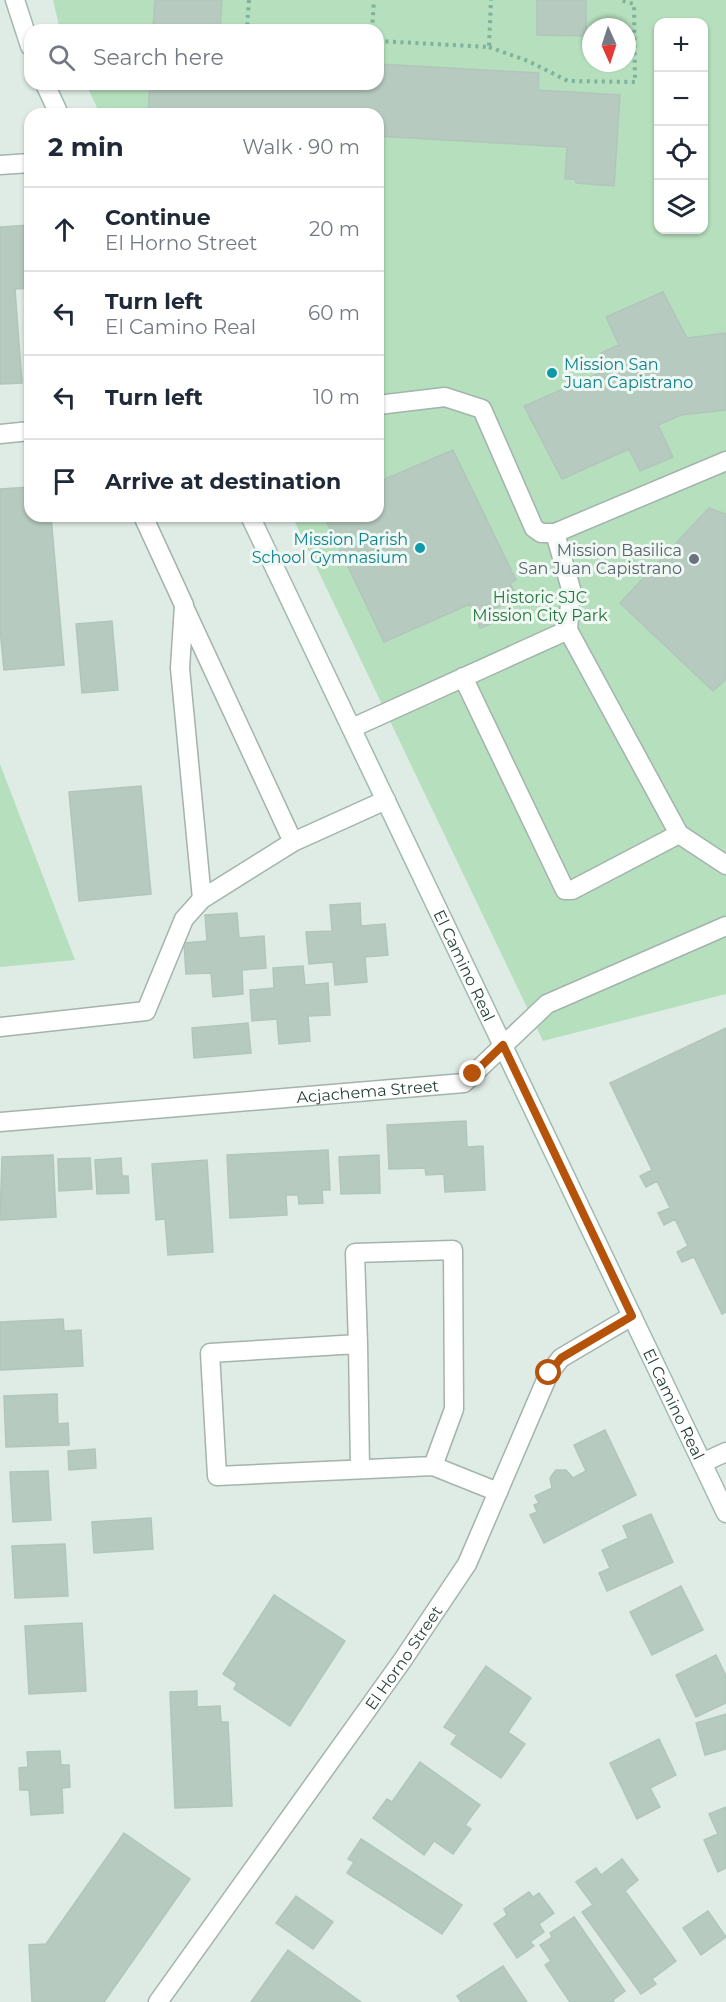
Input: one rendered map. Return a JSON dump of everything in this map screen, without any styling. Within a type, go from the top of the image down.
[{"type":"street","points":[[15,0],[24,28]]},
{"type":"street","points":[[48,90],[56,108]]},
{"type":"street","points":[[0,165],[24,163]]},
{"type":"street","points":[[384,404],[445,397],[482,409],[534,528],[542,533],[555,533],[726,460]]},
{"type":"street","points":[[0,434],[24,432]]},
{"type":"street","points":[[145,522],[292,842]]},
{"type":"street","name":"El Camino Real","points":[[253,522],[726,1513]]},
{"type":"street","points":[[555,533],[571,590],[568,630],[679,834],[726,865]]},
{"type":"street","points":[[184,605],[180,668],[202,900]]},
{"type":"street","points":[[352,728],[568,630]]},
{"type":"street","points":[[463,677],[565,890],[572,890],[679,834]]},
{"type":"street","points":[[0,1027],[146,1011],[184,919],[202,900],[292,842],[386,800]]},
{"type":"street","name":"Acjachema Street","points":[[0,1122],[464,1083],[547,1004],[726,926]]},
{"type":"street","points":[[360,1469],[355,1253],[453,1250],[454,1408],[433,1466]]},
{"type":"street","name":"El Horno Street","points":[[158,2002],[402,1661],[467,1564],[549,1373],[561,1358],[632,1316]]},
{"type":"street","points":[[358,1344],[210,1353],[217,1476],[433,1466],[498,1492]]},
{"type":"street","points":[[702,1463],[726,1452]]},
{"type":"path","points":[[247,24],[249,0]]},
{"type":"path","points":[[372,24],[374,0]]},
{"type":"path","points":[[489,47],[491,0]]},
{"type":"path","points":[[384,41],[489,47],[528,61],[568,81],[634,82],[634,4],[620,0]]},
{"type":"green space","name":"Historic SJC Mission City Park","points":[[53,0],[726,0],[726,994],[543,1041],[295,522],[384,522],[384,108],[97,108],[89,90],[384,90],[384,24],[59,24]]},
{"type":"green space","points":[[0,764],[75,960],[0,967]]},
{"type":"building","points":[[155,0],[222,0],[220,24],[153,24]]},
{"type":"building","points":[[537,0],[586,0],[586,18],[582,18],[582,36],[537,35]]},
{"type":"building","points":[[384,64],[539,73],[538,90],[620,95],[614,186],[576,183],[575,179],[565,179],[567,147],[384,136],[384,108],[148,108],[150,90],[384,90]]},
{"type":"building","points":[[24,225],[24,288],[15,289],[22,383],[0,384],[0,227]]},
{"type":"building","points":[[663,292],[687,338],[726,333],[726,410],[681,415],[658,425],[673,457],[640,471],[629,449],[562,479],[524,406],[609,369],[601,353],[619,345],[606,317]]},
{"type":"building","name":"Mission Parish School Gymnasium","points":[[453,450],[516,580],[510,583],[518,598],[494,609],[501,620],[480,628],[470,604],[384,642],[327,522],[384,522],[384,479]]},
{"type":"building","points":[[24,487],[24,522],[52,522],[64,665],[4,670],[0,629],[0,489]]},
{"type":"building","name":"Mission Basilica San Juan Capistrano","points":[[709,508],[726,514],[726,679],[713,691],[620,603]]},
{"type":"building","points":[[112,621],[118,690],[82,693],[76,624]]},
{"type":"building","points":[[141,786],[151,894],[79,901],[69,792]]},
{"type":"building","points":[[360,903],[361,926],[385,924],[388,955],[365,957],[367,982],[335,985],[333,962],[309,964],[306,932],[332,931],[330,905]]},
{"type":"building","points":[[237,913],[239,938],[264,936],[266,968],[242,970],[243,994],[213,997],[211,973],[186,974],[184,943],[207,941],[205,915]]},
{"type":"building","points":[[303,966],[305,985],[328,983],[330,1015],[308,1016],[310,1041],[279,1044],[277,1019],[252,1021],[250,990],[274,988],[273,968]]},
{"type":"building","points":[[248,1023],[251,1053],[194,1058],[192,1028]]},
{"type":"building","points":[[726,1028],[726,1312],[722,1314],[694,1257],[682,1262],[677,1252],[688,1246],[675,1219],[664,1225],[658,1213],[670,1208],[657,1181],[646,1187],[640,1176],[652,1170],[610,1083]]},
{"type":"building","points":[[466,1121],[467,1147],[483,1146],[485,1190],[445,1192],[444,1174],[426,1175],[425,1168],[389,1169],[387,1125]]},
{"type":"building","points":[[328,1150],[330,1190],[322,1190],[323,1203],[299,1204],[298,1195],[286,1195],[287,1215],[230,1218],[227,1155]]},
{"type":"building","points":[[53,1155],[56,1217],[0,1220],[2,1157]]},
{"type":"building","points":[[379,1155],[380,1193],[341,1194],[339,1157]]},
{"type":"building","points":[[90,1158],[92,1189],[59,1191],[58,1159]]},
{"type":"building","points":[[121,1158],[122,1176],[128,1176],[129,1193],[97,1194],[95,1160]]},
{"type":"building","points":[[207,1160],[213,1252],[168,1255],[165,1219],[156,1220],[152,1164]]},
{"type":"building","points":[[63,1319],[64,1331],[81,1330],[83,1366],[0,1370],[0,1322]]},
{"type":"building","points":[[57,1394],[58,1424],[68,1423],[69,1445],[6,1447],[4,1396]]},
{"type":"building","points":[[605,1430],[636,1495],[544,1543],[530,1515],[537,1512],[534,1505],[539,1503],[535,1496],[552,1488],[550,1478],[556,1470],[566,1470],[573,1478],[586,1471],[574,1445]]},
{"type":"building","points":[[95,1449],[96,1468],[69,1470],[68,1451]]},
{"type":"building","points":[[48,1471],[51,1520],[13,1522],[10,1472]]},
{"type":"building","points":[[651,1514],[673,1562],[607,1591],[599,1573],[610,1568],[602,1550],[628,1538],[623,1526]]},
{"type":"building","points":[[151,1518],[153,1549],[94,1553],[92,1522]]},
{"type":"building","points":[[65,1544],[68,1596],[15,1598],[12,1546]]},
{"type":"building","points":[[681,1586],[703,1630],[652,1655],[630,1612]]},
{"type":"building","points":[[274,1595],[345,1641],[290,1726],[234,1689],[237,1683],[223,1674]]},
{"type":"building","points":[[82,1623],[86,1691],[29,1694],[25,1626]]},
{"type":"building","points":[[716,1655],[726,1676],[726,1703],[696,1717],[676,1675]]},
{"type":"building","points":[[486,1666],[531,1698],[508,1732],[525,1744],[501,1778],[451,1744],[457,1735],[444,1727]]},
{"type":"building","points":[[197,1691],[197,1707],[220,1706],[221,1722],[228,1722],[232,1806],[175,1808],[170,1692]]},
{"type":"building","points":[[726,1714],[726,1749],[705,1755],[696,1723]]},
{"type":"building","points":[[659,1739],[676,1775],[650,1788],[660,1807],[637,1819],[610,1763]]},
{"type":"building","points":[[60,1751],[61,1765],[69,1765],[70,1787],[62,1788],[63,1813],[31,1815],[29,1790],[20,1790],[19,1768],[28,1767],[27,1752]]},
{"type":"building","points":[[420,1762],[480,1805],[465,1825],[471,1829],[453,1854],[434,1841],[424,1855],[373,1818],[387,1799],[392,1802]]},
{"type":"building","points":[[726,1807],[726,1868],[718,1872],[704,1840],[718,1834],[709,1814]]},
{"type":"building","points":[[124,1833],[190,1879],[104,2002],[32,2002],[29,1945],[46,1944]]},
{"type":"building","points":[[361,1839],[462,1905],[442,1934],[347,1873],[354,1862],[348,1859]]},
{"type":"building","points":[[622,1859],[638,1880],[625,1891],[676,1961],[652,1979],[656,1984],[641,1994],[582,1912],[593,1905],[576,1882],[596,1868],[601,1875]]},
{"type":"building","points":[[529,1892],[533,1897],[539,1893],[554,1913],[539,1924],[544,1932],[530,1942],[534,1946],[517,1958],[494,1924],[507,1915],[504,1909]]},
{"type":"building","points":[[296,1896],[333,1922],[313,1949],[276,1923]]},
{"type":"building","points":[[708,1911],[726,1937],[701,1955],[683,1928]]},
{"type":"building","points":[[574,1917],[625,1991],[613,2000],[614,2002],[570,2002],[545,1965],[551,1961],[540,1945],[552,1937],[550,1933]]},
{"type":"building","points":[[288,1950],[361,2002],[251,2002]]},
{"type":"building","points":[[503,1966],[527,2002],[461,2002],[457,1996]]},
{"type":"place","name":"Mission San Juan Capistrano","points":[[552,373]]},
{"type":"place","name":"Mission Parish School Gymnasium","points":[[420,548]]},
{"type":"place","name":"Mission Basilica San Juan Capistrano","points":[[694,559]]},
{"type":"route","points":[[473,1074],[503,1045],[632,1316],[561,1358],[549,1373]]}]
